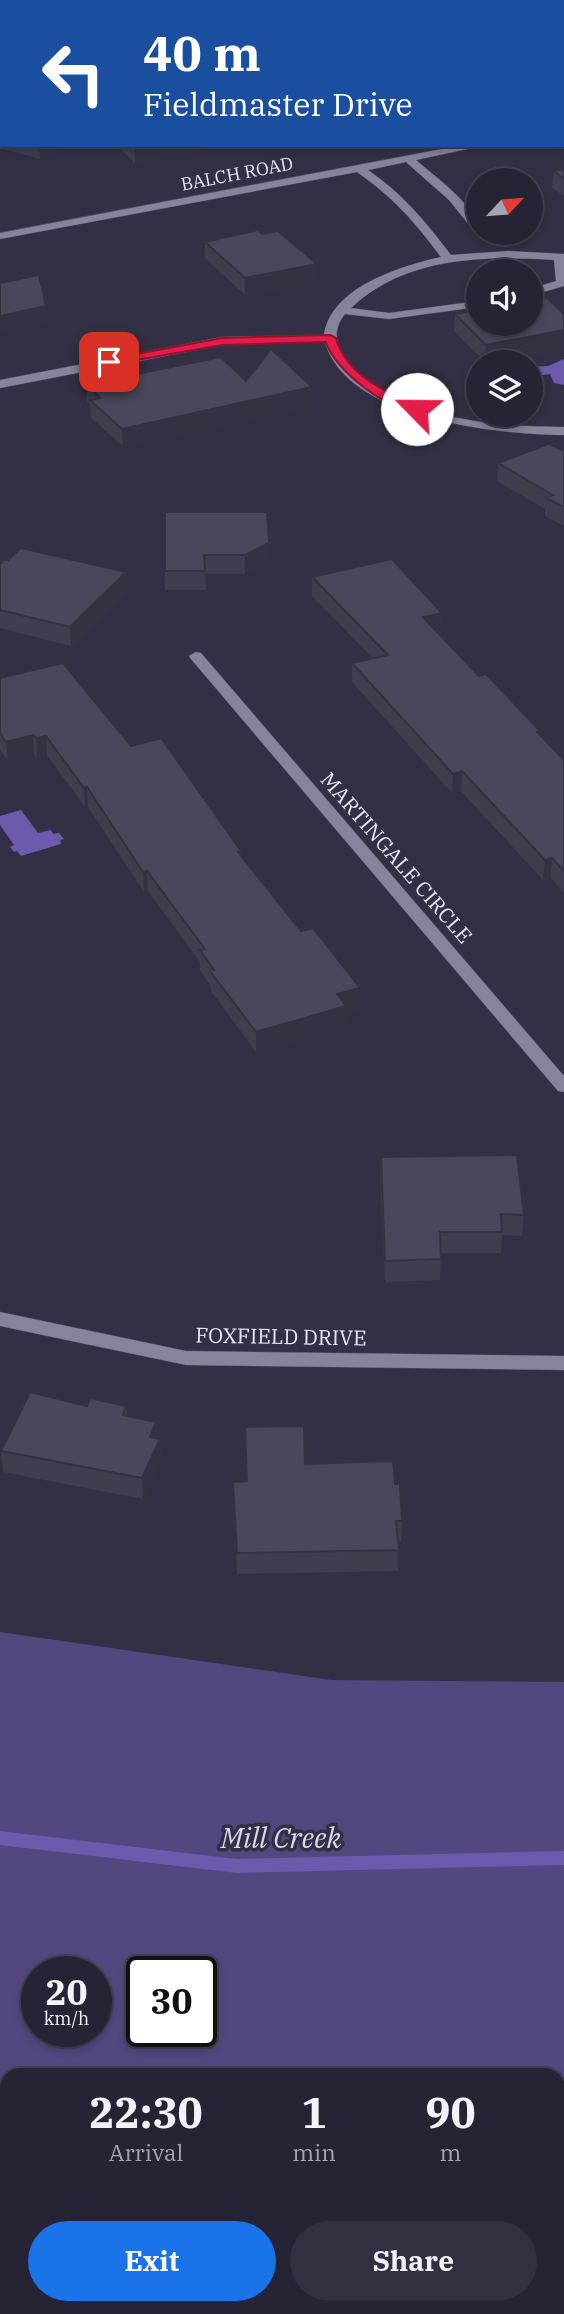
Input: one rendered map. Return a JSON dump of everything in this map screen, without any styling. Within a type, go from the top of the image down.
[{"type":"street","name":"BALCH ROAD","points":[[0,236],[471,147]]},
{"type":"street","points":[[408,159],[453,198],[466,214]]},
{"type":"street","points":[[360,169],[394,193],[412,211],[448,259]]},
{"type":"street","points":[[487,245],[492,253]]},
{"type":"street","points":[[543,289],[562,283],[561,257],[492,253],[448,259],[397,273],[354,296],[332,323],[330,338],[334,353],[355,376],[385,396],[417,409],[455,420],[521,431],[564,431]]},
{"type":"street","points":[[342,310],[389,316],[466,306]]},
{"type":"street","points":[[0,384],[222,341],[330,338]]},
{"type":"street","name":"MARTINGALE CIRCLE","points":[[196,656],[564,1087]]},
{"type":"street","name":"FOXFIELD DRIVE","points":[[0,1319],[186,1358],[564,1363]]},
{"type":"shaded area","points":[[564,359],[564,385],[554,383],[550,374],[543,375],[543,366]]},
{"type":"shaded area","points":[[21,810],[38,833],[51,830],[53,834],[59,833],[64,839],[60,840],[61,844],[21,856],[17,851],[14,852],[10,847],[14,845],[0,825],[0,816]]},
{"type":"shaded area","points":[[0,1632],[331,1680],[564,1682],[564,2068],[0,2068]]},
{"type":"building","points":[[564,169],[564,179],[554,171]]},
{"type":"building","points":[[258,230],[262,234],[278,231],[317,264],[245,278],[205,242]]},
{"type":"building","points":[[39,275],[46,306],[0,316],[0,283]]},
{"type":"building","points":[[546,297],[564,314],[564,330],[543,334],[543,298]]},
{"type":"building","points":[[466,312],[466,325],[455,314]]},
{"type":"building","points":[[477,336],[533,336],[486,345]]},
{"type":"building","points":[[271,349],[312,387],[122,429],[90,400],[100,398],[87,384],[221,357],[246,381]]},
{"type":"building","points":[[549,444],[564,451],[564,507],[546,498],[553,495],[498,463]]},
{"type":"building","points":[[165,512],[267,512],[269,543],[245,555],[204,555],[205,571],[165,571]]},
{"type":"building","points":[[21,548],[126,572],[70,627],[0,610],[0,564]]},
{"type":"building","points":[[392,559],[442,613],[423,617],[479,676],[486,674],[564,760],[564,871],[552,858],[545,860],[462,771],[453,774],[352,663],[388,655],[312,577]]},
{"type":"building","points":[[63,663],[131,746],[161,738],[241,851],[238,852],[301,931],[313,928],[360,988],[337,994],[346,1006],[256,1032],[210,971],[214,970],[200,950],[205,949],[147,871],[143,872],[87,787],[84,788],[46,736],[36,738],[33,735],[6,742],[0,733],[0,678]]},
{"type":"building","points":[[517,1155],[524,1215],[501,1214],[502,1232],[440,1232],[441,1259],[385,1261],[381,1157]]},
{"type":"building","points":[[30,1392],[87,1406],[90,1398],[126,1406],[123,1415],[156,1422],[150,1437],[160,1439],[142,1478],[1,1451]]},
{"type":"building","points":[[304,1426],[305,1464],[393,1461],[395,1484],[400,1484],[402,1521],[396,1521],[399,1550],[237,1553],[233,1482],[247,1481],[245,1427]]},
{"type":"waterway","name":"Mill Creek","points":[[0,1838],[237,1866],[564,1858]]},
{"type":"route","points":[[109,362],[222,341],[330,338],[334,353],[355,376],[385,396],[417,409]]}]
